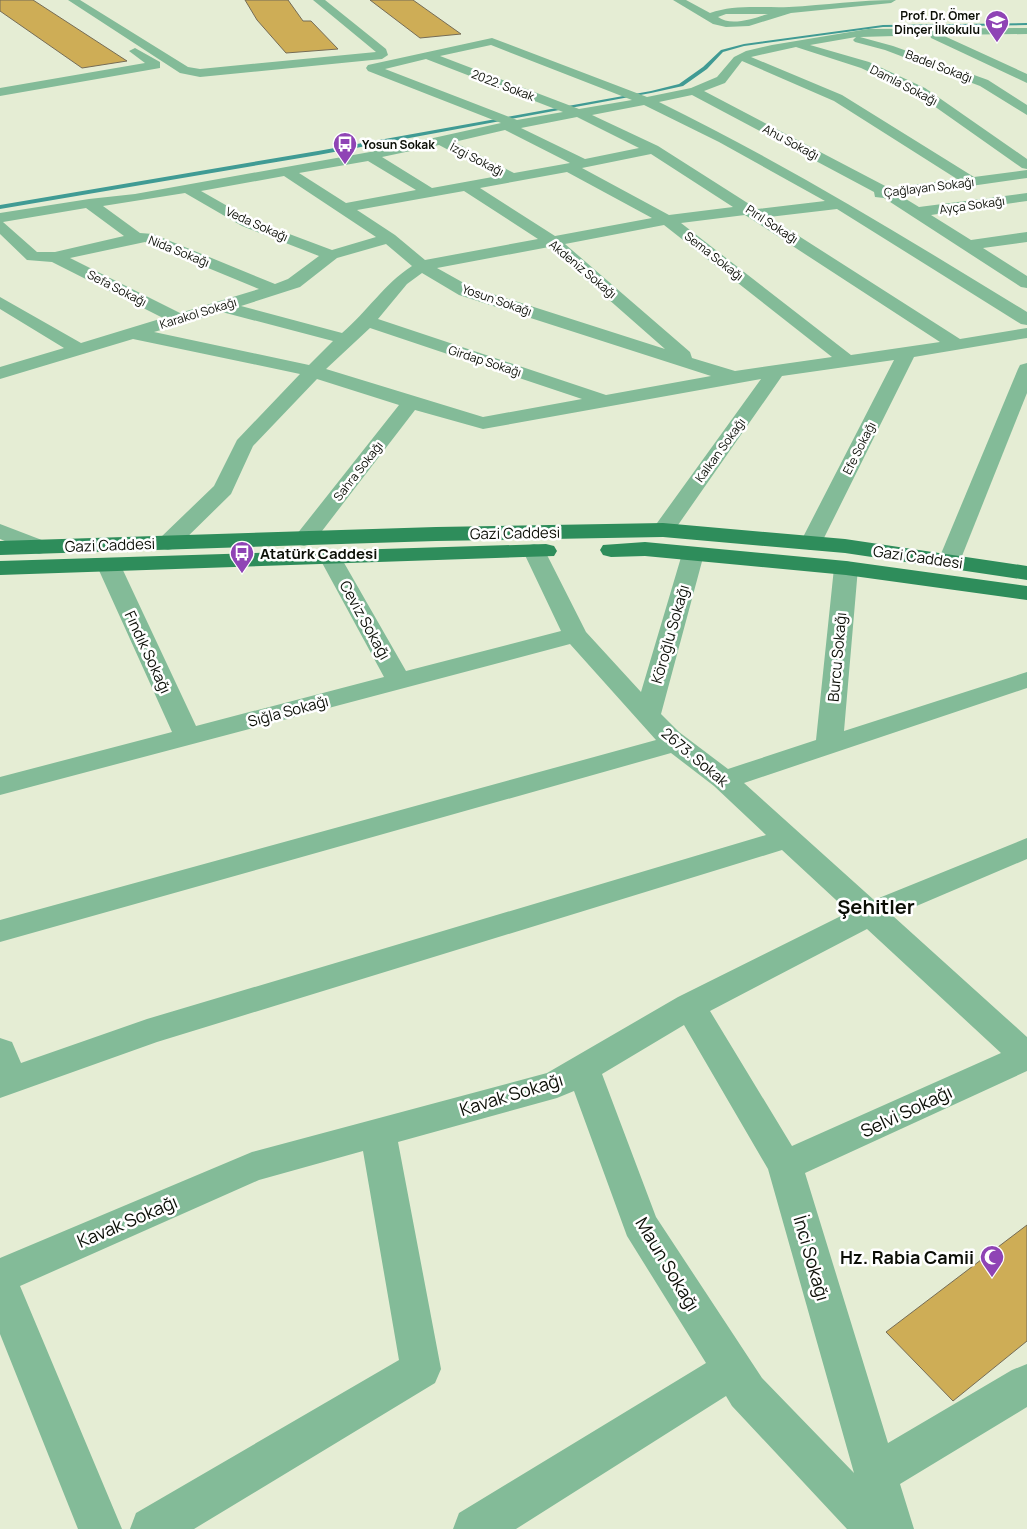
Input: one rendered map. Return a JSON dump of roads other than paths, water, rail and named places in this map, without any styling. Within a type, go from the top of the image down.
[{"type":"main road","name":"Gazi Caddesi","points":[[0,548],[304,538],[663,530],[811,543],[1027,573]]},
{"type":"main road","name":"Gazi Caddesi","points":[[0,568],[645,549],[846,568],[1027,593]]},
{"type":"street","points":[[73,0],[184,70],[200,73],[382,55],[382,51],[318,0]]},
{"type":"street","points":[[678,0],[742,33]]},
{"type":"street","points":[[699,0],[712,7],[754,13],[775,42]]},
{"type":"street","points":[[716,20],[713,14],[737,11],[790,10],[891,0]]},
{"type":"street","points":[[0,92],[156,65],[61,5]]},
{"type":"street","points":[[716,20],[759,20],[790,10]]},
{"type":"street","points":[[0,218],[89,203],[135,198],[370,156],[511,124],[694,91],[721,80],[742,57],[775,42],[897,31],[938,33],[1027,31]]},
{"type":"street","points":[[938,33],[948,35],[1027,72]]},
{"type":"street","points":[[938,33],[935,36],[1027,79]]},
{"type":"street","name":"Badel Sokağı","points":[[845,36],[889,48],[984,83],[1027,111]]},
{"type":"street","points":[[426,55],[492,41],[643,100],[724,139],[835,201],[1027,320]]},
{"type":"street","name":"Damla Sokağı","points":[[775,42],[865,65],[921,91],[1027,165]]},
{"type":"street","name":"2022. Sokak","points":[[426,55],[575,113]]},
{"type":"street","name":"Sema Sokağı","points":[[426,55],[372,68],[511,124],[576,166],[667,220],[848,361]]},
{"type":"street","points":[[742,57],[838,98],[972,182]]},
{"type":"street","name":"Ahu Sokağı","points":[[694,91],[887,193],[1027,283]]},
{"type":"street","name":"Pırıl Sokağı","points":[[575,113],[653,149],[958,345]]},
{"type":"street","name":"İzgi Sokağı","points":[[442,141],[512,177]]},
{"type":"street","points":[[344,208],[576,166],[653,149]]},
{"type":"street","points":[[370,156],[429,192]]},
{"type":"street","name":"Yosun Sokağı","points":[[286,171],[389,238],[422,266],[465,292],[735,377]]},
{"type":"street","name":"Çağlayan Sokağı","points":[[422,266],[667,220],[753,212],[1027,174]]},
{"type":"street","points":[[996,178],[1025,197]]},
{"type":"street","name":"Akdeniz Sokağı","points":[[467,186],[552,242],[692,362]]},
{"type":"street","name":"Veda Sokağı","points":[[186,188],[247,223],[330,255]]},
{"type":"street","name":"Ayça Sokağı","points":[[917,212],[1025,197]]},
{"type":"street","name":"Nida Sokağı","points":[[89,203],[138,238],[147,238],[275,290]]},
{"type":"street","points":[[0,226],[33,257],[55,256],[138,238]]},
{"type":"street","name":"Karakol Sokağı","points":[[2,371],[275,290],[294,283],[330,255],[389,238]]},
{"type":"street","points":[[968,245],[1023,242]]},
{"type":"street","name":"Sefa Sokağı","points":[[55,256],[179,319]]},
{"type":"street","points":[[168,543],[223,489],[244,444],[316,372],[345,339],[367,321],[401,280],[422,266]]},
{"type":"street","points":[[0,302],[79,349]]},
{"type":"street","points":[[222,306],[345,339]]},
{"type":"street","name":"Girdap Sokağı","points":[[367,321],[604,400]]},
{"type":"street","points":[[132,333],[316,372],[411,403],[483,423],[777,370],[907,353],[1027,333]]},
{"type":"street","name":"Efe Sokağı","points":[[811,543],[907,353]]},
{"type":"street","points":[[949,562],[1027,369]]},
{"type":"street","name":"Kalkan Sokağı","points":[[663,530],[777,370]]},
{"type":"street","name":"Sahra Sokağı","points":[[304,538],[411,403]]},
{"type":"street","points":[[0,531],[39,548]]},
{"type":"street","name":"2673. Sokak","points":[[534,551],[575,635],[676,743],[724,780],[1027,1056]]},
{"type":"street","name":"Köroğlu Sokağı","points":[[648,714],[693,554]]},
{"type":"street","name":"Ceviz Sokağı","points":[[331,559],[398,682]]},
{"type":"street","name":"Fındık Sokağı","points":[[109,566],[188,738]]},
{"type":"street","name":"Burcu Sokağı","points":[[829,745],[846,568]]},
{"type":"street","name":"Sığla Sokağı","points":[[0,786],[575,635]]},
{"type":"street","points":[[724,780],[1027,680]]},
{"type":"street","points":[[0,931],[676,743]]},
{"type":"street","points":[[4,1071],[147,1032],[788,838]]},
{"type":"street","name":"Kavak Sokağı","points":[[0,1276],[252,1167],[557,1084],[690,1006],[872,913],[1027,848]]},
{"type":"street","name":"İnci Sokağı","points":[[690,1006],[785,1166],[892,1529]]},
{"type":"street","name":"Selvi Sokağı","points":[[785,1166],[1027,1056]]},
{"type":"street","name":"Maun Sokağı","points":[[583,1068],[640,1224],[747,1392],[877,1529]]},
{"type":"street","points":[[152,1529],[421,1369],[378,1133]]},
{"type":"street","points":[[0,1285],[100,1529]]},
{"type":"street","points":[[475,1529],[733,1369]]},
{"type":"street","points":[[876,1474],[1027,1384]]},
{"type":"waterway","points":[[0,207],[318,153],[651,92],[681,85],[705,68],[722,51],[744,45],[883,26],[1027,24]]},
{"type":"place","name":"Prof. Dr. Ömer Dinçer İlkokulu","points":[[997,43]]},
{"type":"place","name":"Yosun Sokak","points":[[345,165]]},
{"type":"place","name":"Atatürk Caddesi","points":[[242,574]]},
{"type":"place","name":"Hz. Rabia Camii","points":[[992,1278]]},
{"type":"district","name":"Şehitler","points":[[876,906]]}]
